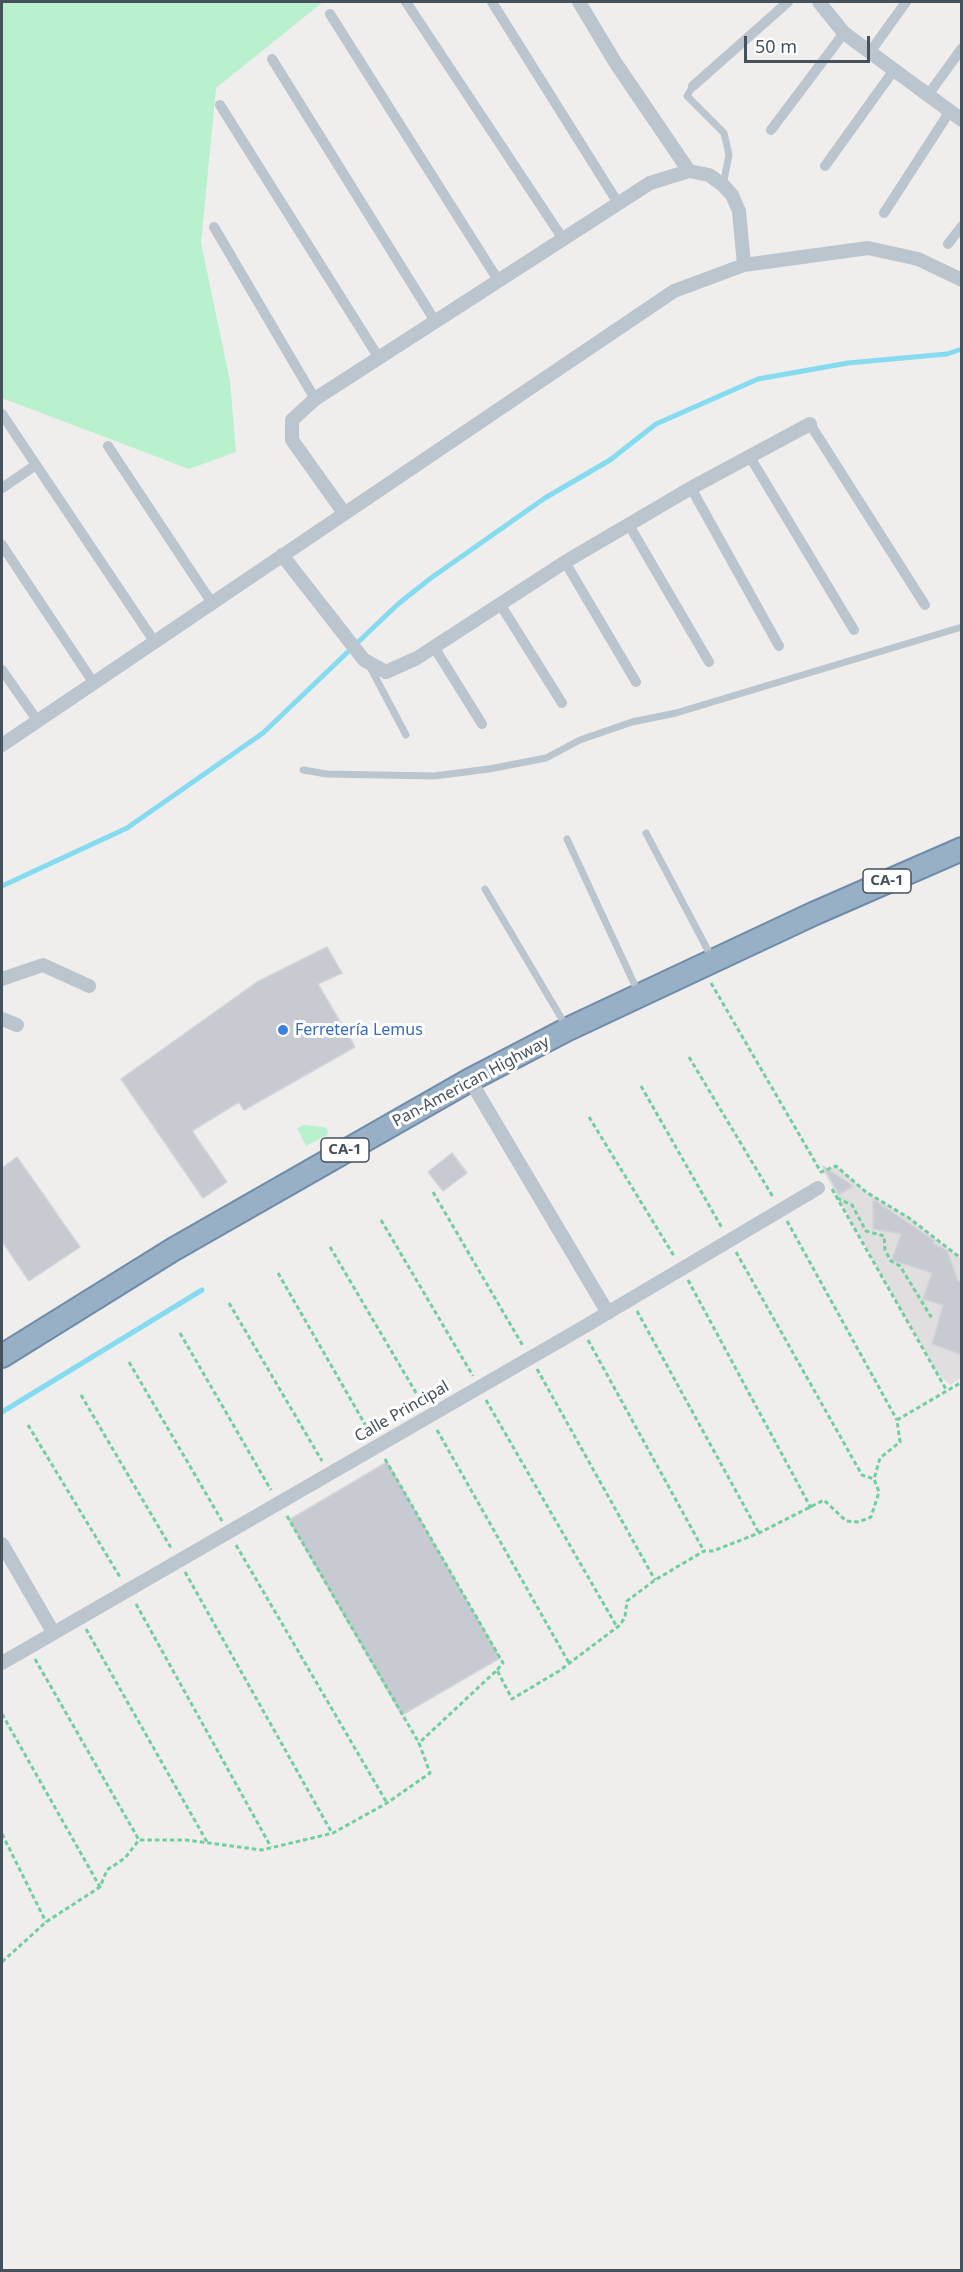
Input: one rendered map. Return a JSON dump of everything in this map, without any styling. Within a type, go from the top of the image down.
[{"type":"highway","name":"Pan-American Highway","points":[[2,1356],[174,1249],[470,1080],[568,1029],[813,914],[962,849]]},
{"type":"street","points":[[406,2],[563,239]]},
{"type":"street","points":[[492,2],[618,203]]},
{"type":"street","points":[[579,2],[615,62],[689,171]]},
{"type":"street","points":[[693,86],[788,2]]},
{"type":"street","points":[[819,2],[844,33],[956,116],[884,213]]},
{"type":"street","points":[[870,52],[906,2]]},
{"type":"street","points":[[330,14],[498,280]]},
{"type":"street","points":[[771,130],[844,33]]},
{"type":"street","points":[[928,95],[962,48]]},
{"type":"street","points":[[272,59],[435,321]]},
{"type":"street","points":[[825,166],[894,70]]},
{"type":"street","points":[[220,105],[379,358]]},
{"type":"street","points":[[344,513],[292,440],[292,420],[315,399],[650,183],[689,171],[709,176],[723,185],[732,195],[739,211],[744,265]]},
{"type":"street","points":[[948,244],[962,226]]},
{"type":"street","points":[[214,227],[315,399]]},
{"type":"street","points":[[2,745],[674,291],[744,265],[868,248],[918,259],[962,280]]},
{"type":"street","points":[[2,414],[154,641]]},
{"type":"street","points":[[282,555],[366,662],[386,672],[434,646],[566,562],[691,488],[810,424],[925,605]]},
{"type":"street","points":[[108,446],[212,603]]},
{"type":"street","points":[[750,457],[854,630]]},
{"type":"street","points":[[2,489],[36,465]]},
{"type":"street","points":[[691,488],[779,646]]},
{"type":"street","points":[[629,525],[709,662]]},
{"type":"street","points":[[2,545],[93,682]]},
{"type":"street","points":[[566,562],[636,682]]},
{"type":"street","points":[[500,604],[562,703]]},
{"type":"street","points":[[434,646],[482,724]]},
{"type":"street","points":[[2,669],[37,720]]},
{"type":"street","points":[[2,980],[43,965],[89,986]]},
{"type":"street","points":[[2,1019],[17,1025]]},
{"type":"street","points":[[470,1080],[608,1313]]},
{"type":"street","name":"Calle Principal","points":[[2,1663],[608,1313],[818,1188]]},
{"type":"street","points":[[2,1544],[53,1632]]},
{"type":"lane","points":[[693,86],[687,96],[724,133],[729,155],[723,185]]},
{"type":"lane","points":[[303,770],[327,774],[434,776],[489,769],[546,758],[580,740],[632,722],[676,713],[962,627]]},
{"type":"lane","points":[[366,662],[406,735]]},
{"type":"lane","points":[[646,833],[708,965]]},
{"type":"lane","points":[[567,839],[640,996]]},
{"type":"lane","points":[[485,889],[568,1029]]},
{"type":"path","points":[[708,965],[821,1172],[837,1166],[866,1192],[909,1218],[962,1259]]},
{"type":"path","points":[[497,1670],[512,1699],[569,1663],[617,1627],[625,1617],[627,1601],[655,1580],[704,1551],[713,1551],[759,1533],[825,1500],[846,1521],[859,1522],[871,1517],[879,1492],[873,1479],[880,1458],[900,1442],[897,1420],[781,1210],[689,1057]]},
{"type":"path","points":[[641,1086],[862,1475],[873,1479]]},
{"type":"path","points":[[590,1117],[682,1269],[811,1509]]},
{"type":"path","points":[[818,1188],[831,1188],[947,1391]]},
{"type":"path","points":[[433,1192],[655,1580]]},
{"type":"path","points":[[837,1198],[852,1205],[866,1231],[884,1236],[885,1250],[891,1261],[900,1266],[933,1320]]},
{"type":"path","points":[[381,1220],[617,1627]]},
{"type":"path","points":[[330,1247],[569,1663]]},
{"type":"path","points":[[278,1273],[503,1663],[419,1743]]},
{"type":"path","points":[[631,1299],[759,1533]]},
{"type":"path","points":[[229,1303],[329,1473]]},
{"type":"path","points":[[582,1328],[704,1551]]},
{"type":"path","points":[[139,1840],[207,1842],[247,1850],[272,1847],[333,1833],[387,1803],[430,1773],[419,1743],[180,1333]]},
{"type":"path","points":[[129,1362],[387,1803]]},
{"type":"path","points":[[897,1420],[962,1382]]},
{"type":"path","points":[[81,1395],[333,1833]]},
{"type":"path","points":[[28,1425],[128,1589],[272,1847]]},
{"type":"path","points":[[80,1617],[207,1842]]},
{"type":"path","points":[[28,1647],[139,1840]]},
{"type":"path","points":[[2,1714],[100,1887]]},
{"type":"path","points":[[2,1834],[46,1922]]},
{"type":"path","points":[[2,1961],[46,1922],[100,1887],[107,1870],[125,1858],[139,1840]]},
{"type":"shaded area","points":[[836,1166],[866,1192],[909,1218],[961,1259],[961,1378],[950,1385],[937,1373],[823,1171]]},
{"type":"green space","points":[[2,2],[323,2],[216,88],[201,243],[230,381],[236,452],[189,469],[2,398]]},
{"type":"green space","points":[[304,1125],[324,1127],[328,1130],[327,1135],[306,1146],[297,1128]]},
{"type":"building","points":[[327,947],[342,973],[318,984],[355,1047],[244,1110],[239,1102],[192,1131],[227,1182],[203,1198],[121,1079],[257,982]]},
{"type":"building","points":[[452,1153],[467,1173],[443,1191],[428,1172]]},
{"type":"building","points":[[17,1157],[80,1247],[29,1281],[2,1241],[2,1168]]},
{"type":"building","points":[[823,1166],[853,1186],[839,1195]]},
{"type":"building","points":[[873,1199],[935,1241],[932,1243],[947,1250],[958,1281],[962,1282],[962,1355],[932,1344],[943,1305],[923,1299],[932,1273],[892,1260],[901,1234],[873,1229]]},
{"type":"building","points":[[387,1462],[500,1658],[402,1715],[289,1520]]},
{"type":"waterway","points":[[2,886],[127,828],[263,733],[398,604],[431,578],[545,498],[610,460],[656,424],[758,379],[848,363],[947,354],[962,349]]},
{"type":"waterway","points":[[2,1412],[202,1290]]},
{"type":"place","name":"Ferretería Lemus","points":[[283,1030]]}]
